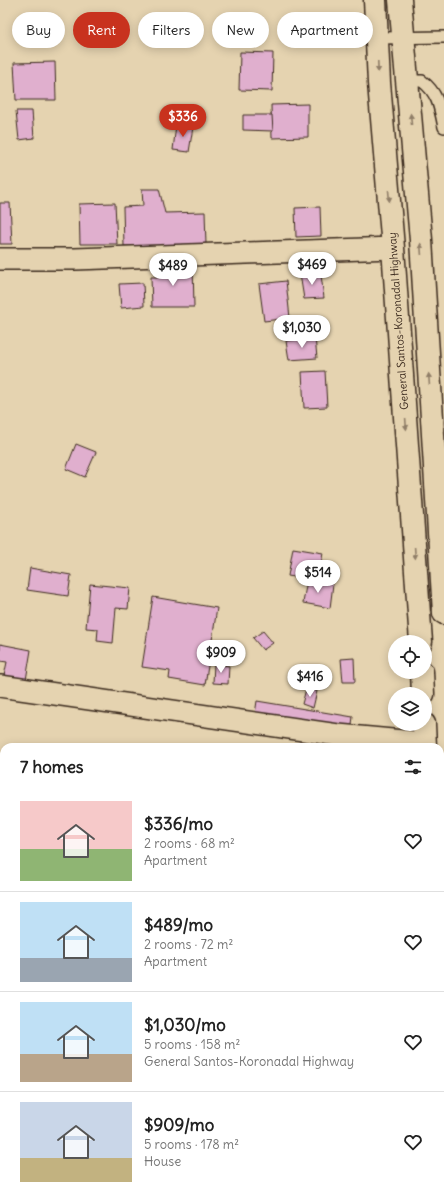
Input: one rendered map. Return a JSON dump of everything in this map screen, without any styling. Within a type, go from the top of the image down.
[{"type":"highway","name":"General Santos-Koronadal Highway","points":[[374,0],[378,38],[379,83],[393,248],[421,635]]},
{"type":"highway","points":[[400,0],[421,240],[444,607],[419,602]]},
{"type":"street","points":[[0,259],[75,259],[393,248]]},
{"type":"street","points":[[0,686],[338,735],[425,738]]},
{"type":"lane","points":[[378,38],[404,36],[444,36]]},
{"type":"lane","points":[[408,81],[422,81],[434,93],[438,100],[444,127]]},
{"type":"building","points":[[240,52],[273,53],[272,91],[239,90]]},
{"type":"building","points":[[55,62],[56,100],[16,100],[14,63]]},
{"type":"building","points":[[308,104],[308,137],[272,138],[271,105]]},
{"type":"building","points":[[16,111],[32,111],[34,138],[19,140]]},
{"type":"building","points":[[243,115],[272,115],[273,131],[243,130]]},
{"type":"building","points":[[176,125],[193,127],[189,152],[173,150]]},
{"type":"building","points":[[142,189],[159,189],[165,213],[205,212],[206,245],[124,246],[123,207],[143,206]]},
{"type":"building","points":[[0,203],[10,203],[12,244],[0,244]]},
{"type":"building","points":[[115,203],[117,244],[80,244],[79,204]]},
{"type":"building","points":[[320,207],[321,236],[296,237],[295,208]]},
{"type":"building","points":[[159,265],[193,265],[194,307],[152,307],[151,277],[159,277]]},
{"type":"building","points":[[300,274],[321,275],[324,298],[304,299]]},
{"type":"building","points":[[286,281],[290,318],[264,321],[259,284]]},
{"type":"building","points":[[143,283],[144,306],[121,308],[119,284]]},
{"type":"building","points":[[315,337],[317,358],[289,360],[286,341]]},
{"type":"building","points":[[325,371],[327,407],[304,408],[302,372]]},
{"type":"building","points":[[76,444],[96,452],[85,477],[66,469]]},
{"type":"building","points":[[293,548],[323,553],[318,581],[288,576]]},
{"type":"building","points":[[30,568],[71,575],[68,596],[27,590]]},
{"type":"building","points":[[307,580],[333,584],[330,608],[303,603]]},
{"type":"building","points":[[90,584],[130,588],[128,609],[116,608],[113,643],[97,641],[98,629],[86,628]]},
{"type":"building","points":[[153,597],[217,608],[205,685],[169,679],[170,671],[142,667]]},
{"type":"building","points":[[263,631],[273,643],[263,650],[253,638]]},
{"type":"building","points":[[0,644],[31,650],[26,680],[4,676],[7,662],[0,661]]},
{"type":"building","points":[[354,658],[355,682],[343,682],[341,659]]},
{"type":"building","points":[[214,664],[229,666],[228,684],[213,683]]},
{"type":"building","points":[[306,689],[317,691],[313,708],[302,704]]},
{"type":"building","points":[[257,701],[353,717],[351,731],[255,714]]}]
